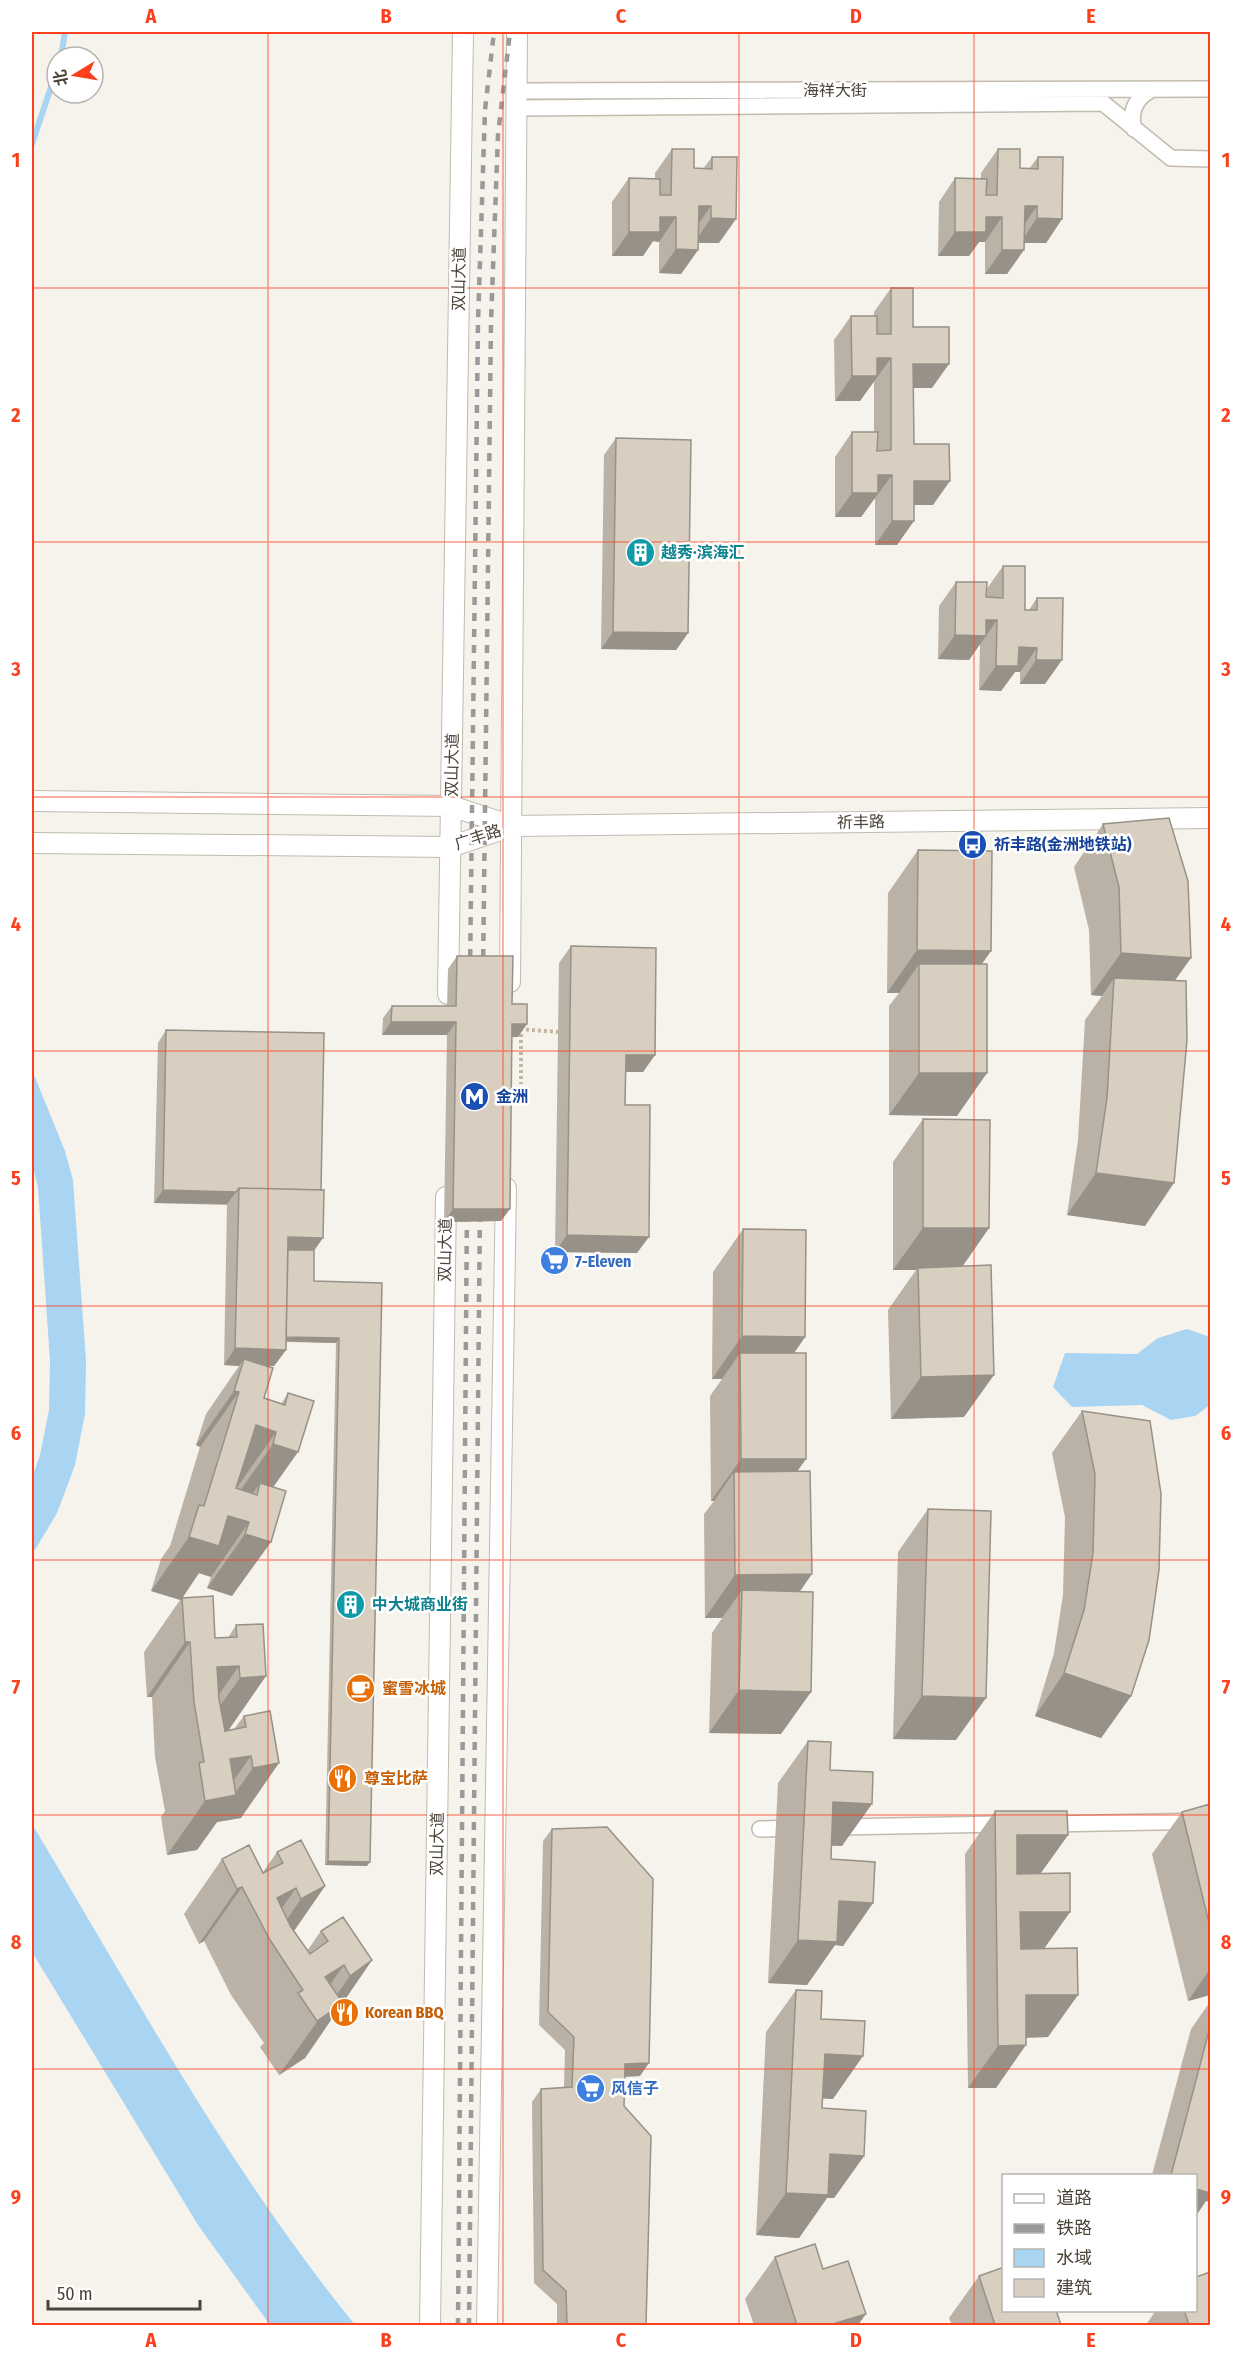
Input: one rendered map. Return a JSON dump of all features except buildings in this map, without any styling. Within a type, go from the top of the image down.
[{"type":"street","name":"双山大道","points":[[448,1014],[463,32]]},
{"type":"street","points":[[515,1013],[512,826],[516,32]]},
{"type":"street","points":[[1134,129],[1133,108],[1141,96],[1153,89]]},
{"type":"street","name":"海祥大街","points":[[516,100],[1210,89]]},
{"type":"street","name":"海祥大街","points":[[516,100],[1103,104],[1171,159],[1210,159]]},
{"type":"street","name":"广丰路","points":[[32,801],[451,806],[512,826]]},
{"type":"street","name":"祈丰路","points":[[512,826],[1210,818]]},
{"type":"street","name":"广丰路","points":[[32,843],[450,847],[512,826]]},
{"type":"street","points":[[487,2325],[507,1174]]},
{"type":"street","name":"双山大道","points":[[430,2325],[446,1181]]},
{"type":"street","points":[[760,1829],[1210,1821]]},
{"type":"path","points":[[515,1013],[521,1029],[521,1084]]},
{"type":"path","points":[[514,1029],[558,1032]]},
{"type":"water","points":[[32,1070],[65,1151],[73,1180],[86,1361],[85,1414],[75,1465],[57,1513],[32,1555],[32,1478],[40,1455],[49,1410],[50,1361],[38,1187],[32,1164]]},
{"type":"water","points":[[1187,1329],[1210,1337],[1210,1405],[1195,1416],[1171,1420],[1142,1405],[1072,1407],[1053,1387],[1065,1353],[1137,1354],[1158,1338]]},
{"type":"water","points":[[32,1824],[146,2017],[225,2144],[309,2266],[355,2325],[270,2325],[198,2225],[32,1952]]},
{"type":"waterway","points":[[63,45],[65,32]]},
{"type":"waterway","points":[[32,144],[45,105]]},
{"type":"railway","points":[[470,973],[478,322],[485,110],[494,32]]},
{"type":"railway","points":[[483,973],[491,322],[498,135],[510,32]]},
{"type":"railway","points":[[458,2326],[467,1204]]},
{"type":"railway","points":[[469,2326],[480,1204]]},
{"type":"place","name":"越秀·滨海汇","points":[[640,552]]},
{"type":"place","name":"祈丰路(金洲地铁站)","points":[[973,844]]},
{"type":"place","name":"金洲","points":[[475,1096]]},
{"type":"place","name":"7-Eleven","points":[[554,1261]]},
{"type":"place","name":"中大城商业街","points":[[351,1604]]},
{"type":"place","name":"蜜雪冰城","points":[[361,1688]]},
{"type":"place","name":"尊宝比萨","points":[[343,1778]]},
{"type":"place","name":"Korean BBQ","points":[[344,2012]]},
{"type":"place","name":"风信子","points":[[590,2088]]}]
